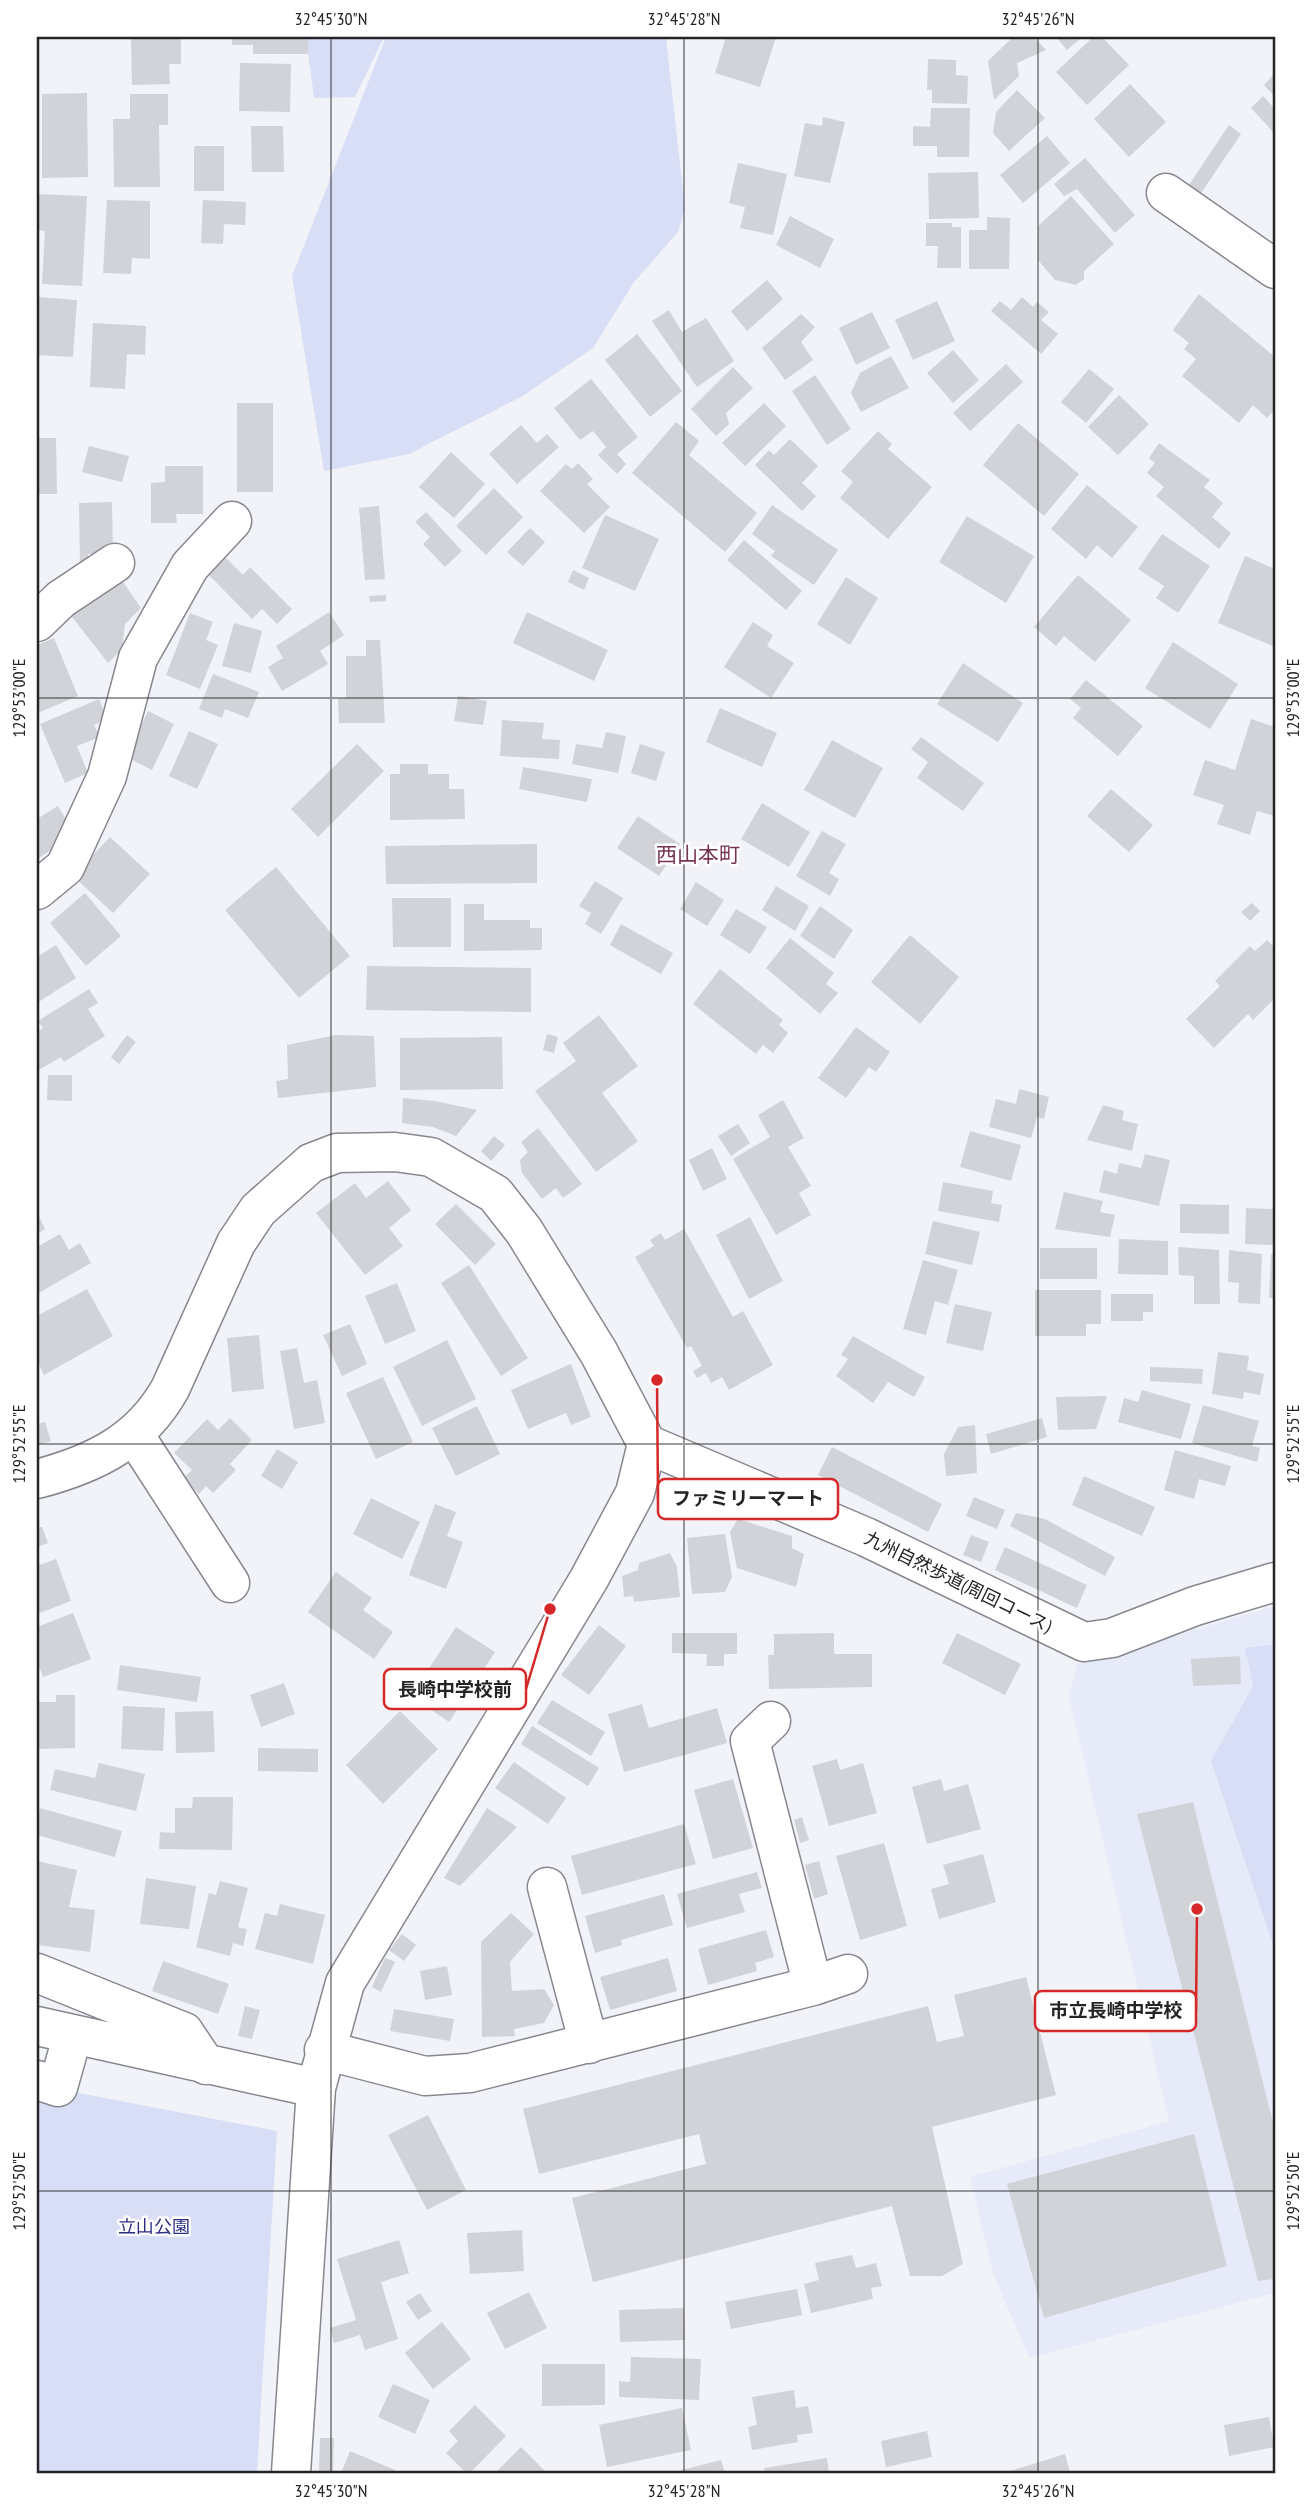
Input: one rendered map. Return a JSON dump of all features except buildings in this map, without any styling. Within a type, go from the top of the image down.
[{"type":"street","points":[[1166,192],[1275,269]]},
{"type":"street","points":[[37,890],[65,867],[107,776],[138,657],[190,566],[232,521]]},
{"type":"street","points":[[37,622],[61,599],[116,564]]},
{"type":"street","points":[[37,1479],[102,1455],[135,1436],[160,1407],[170,1389],[236,1243],[258,1210],[311,1163],[337,1153],[368,1150],[431,1157],[495,1194],[524,1231],[592,1341],[647,1444],[635,1493],[589,1579],[345,1983],[324,2050],[316,2088],[291,2473]]},
{"type":"street","points":[[135,1436],[230,1583]]},
{"type":"street","name":"九州自然歩道(周回コース)","points":[[647,1444],[866,1537],[1084,1642],[1112,1638],[1195,1606],[1275,1582]]},
{"type":"street","points":[[324,2050],[425,2076],[470,2073],[830,1980],[750,1741],[771,1721]]},
{"type":"street","points":[[547,1887],[589,2044]]},
{"type":"street","points":[[37,1973],[184,2032],[206,2065]]},
{"type":"street","points":[[37,2026],[316,2088]]},
{"type":"street","points":[[37,2080],[58,2087],[74,2034]]},
{"type":"shaded area","points":[[1275,1606],[1275,2293],[1029,2358],[993,2273],[970,2177],[1169,2121],[1069,1697],[1077,1664]]},
{"type":"green space","points":[[306,37],[384,37],[355,97],[314,98]]},
{"type":"green space","points":[[386,37],[666,37],[685,209],[678,232],[634,282],[593,348],[521,397],[409,454],[324,471],[292,276]]},
{"type":"green space","points":[[1275,1644],[1275,1950],[1211,1761],[1253,1686],[1245,1648]]},
{"type":"green space","name":"立山公園","points":[[37,2085],[277,2131],[257,2473],[37,2473]]},
{"type":"place","name":"ファミリーマート","points":[[657,1380]]},
{"type":"place","name":"長崎中学校前","points":[[550,1609]]},
{"type":"place","name":"市立長崎中学校","points":[[1197,1909]]},
{"type":"district","name":"西山本町","points":[[698,855]]}]
